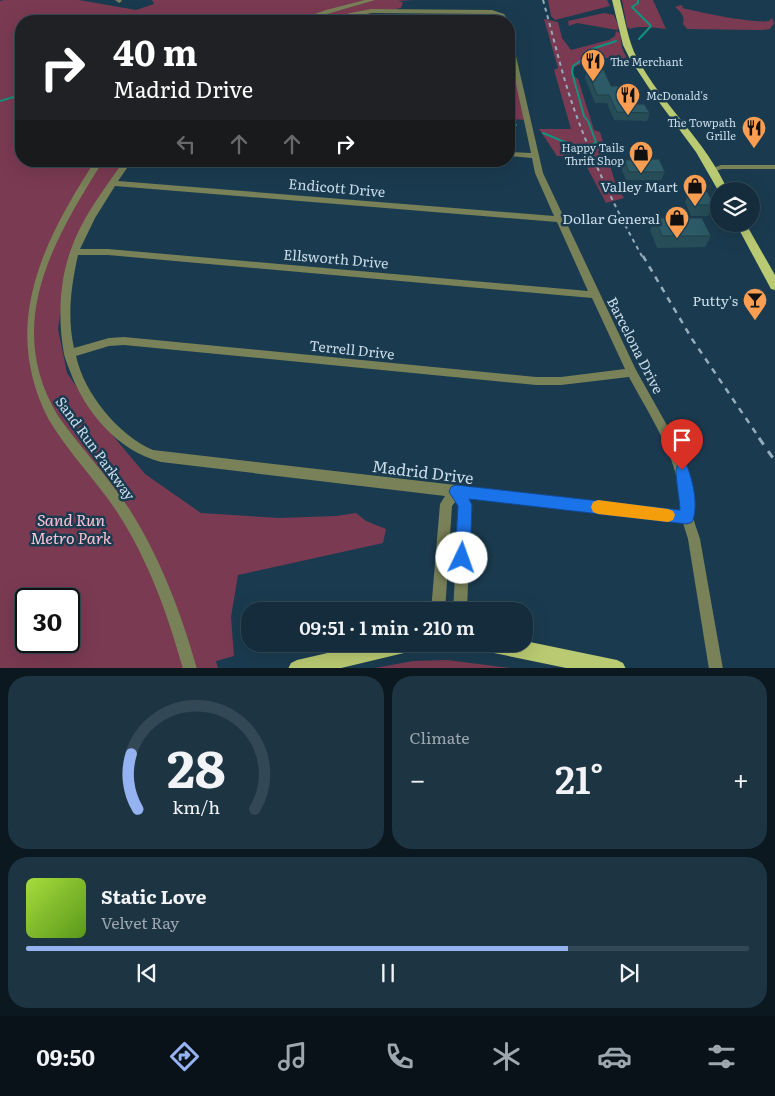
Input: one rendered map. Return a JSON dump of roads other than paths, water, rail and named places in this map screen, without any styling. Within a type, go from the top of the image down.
[{"type":"main road","points":[[616,0],[625,39],[635,60],[719,182]]},
{"type":"main road","points":[[745,232],[775,286]]},
{"type":"main road","points":[[297,668],[368,652]]},
{"type":"main road","points":[[533,652],[618,668]]},
{"type":"street","points":[[316,15],[372,0]]},
{"type":"street","points":[[353,15],[371,11],[500,15]]},
{"type":"street","name":"Barcelona Drive","points":[[515,88],[534,156],[560,219],[632,372],[669,440],[682,470],[687,494],[687,518],[694,539],[716,668]]},
{"type":"street","points":[[515,154],[534,156]]},
{"type":"street","name":"Sand Run Parkway","points":[[95,167],[59,227],[40,268],[31,303],[28,328],[30,364],[34,380],[49,410],[123,510],[142,544],[174,619],[190,668]]},
{"type":"street","points":[[70,354],[66,331],[66,302],[75,252],[112,183],[124,167]]},
{"type":"street","points":[[712,170],[724,172],[775,167]]},
{"type":"street","points":[[756,170],[775,172]]},
{"type":"street","name":"Endicott Drive","points":[[112,183],[560,219]]},
{"type":"street","name":"Ellsworth Drive","points":[[75,252],[108,252],[595,295]]},
{"type":"street","name":"Terrell Drive","points":[[70,354],[109,342],[124,341],[536,382],[561,381],[632,372]]},
{"type":"street","name":"Madrid Drive","points":[[70,354],[84,392],[99,412],[128,441],[141,451],[155,456],[687,518]]},
{"type":"street","points":[[439,602],[446,504],[456,492],[465,505],[460,602]]},
{"type":"waterway","points":[[638,0],[638,3],[632,7],[651,26],[639,39]]},
{"type":"waterway","points":[[592,145],[596,142],[588,121],[584,116],[572,72],[573,66],[586,57],[592,49],[616,41]]},
{"type":"waterway","points":[[0,101],[15,97]]},
{"type":"waterway","points":[[543,133],[572,145]]},
{"type":"railway","points":[[543,0],[565,80],[580,125],[605,184],[643,258]]},
{"type":"railway","points":[[643,256],[692,339],[760,439]]},
{"type":"railway","points":[[759,438],[775,461]]},
{"type":"place","name":"The Merchant","points":[[593,82]]},
{"type":"place","name":"McDonald's","points":[[628,116]]},
{"type":"place","name":"The Towpath Grille","points":[[754,149]]},
{"type":"place","name":"Happy Tails Thrift Shop","points":[[641,174]]},
{"type":"place","name":"Valley Mart","points":[[695,207]]},
{"type":"place","name":"Dollar General","points":[[677,239]]},
{"type":"place","name":"Putty's","points":[[755,321]]},
{"type":"park label","name":"Sand Run Metro Park","points":[[71,528]]}]
